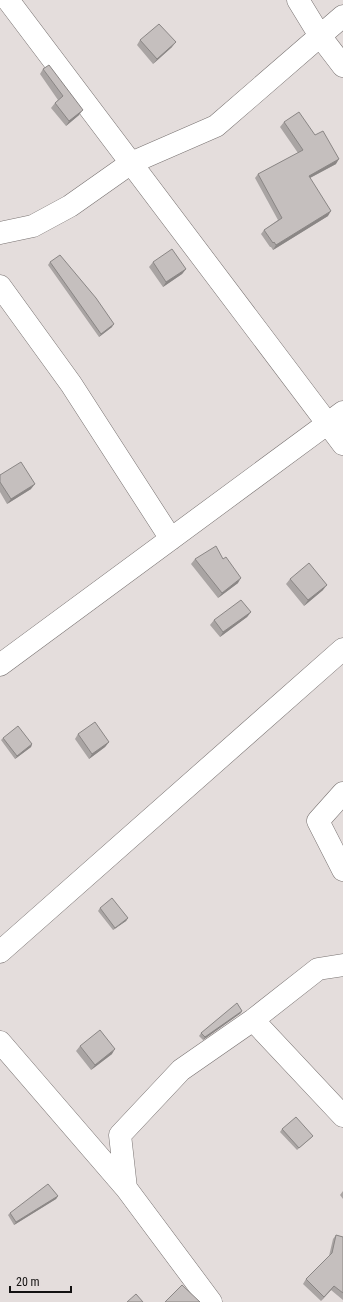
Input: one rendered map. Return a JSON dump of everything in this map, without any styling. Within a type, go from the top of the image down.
[{"type":"street","points":[[8,0],[131,163],[335,418],[343,444]]},
{"type":"street","points":[[298,0],[320,36],[343,66]]},
{"type":"street","points":[[0,233],[33,226],[70,206],[131,163],[216,126],[343,16]]},
{"type":"street","points":[[0,286],[71,384],[171,539]]},
{"type":"street","points":[[0,665],[335,418]]},
{"type":"street","points":[[0,952],[343,649]]},
{"type":"street","points":[[343,793],[318,821],[343,870]]},
{"type":"street","points":[[126,1188],[120,1135],[181,1070],[253,1020],[318,970],[343,965]]},
{"type":"street","points":[[253,1020],[343,1116]]},
{"type":"street","points":[[0,1042],[126,1188],[211,1302]]},
{"type":"building","points":[[159,24],[176,42],[157,59],[140,40]]},
{"type":"building","points":[[49,65],[83,110],[69,121],[55,103],[63,96],[43,69]]},
{"type":"building","points":[[299,112],[315,135],[323,131],[339,159],[309,176],[331,211],[276,245],[264,230],[282,218],[258,174],[303,150],[284,122]]},
{"type":"building","points":[[172,249],[186,269],[166,282],[153,262]]},
{"type":"building","points":[[60,255],[96,298],[114,324],[101,334],[50,262]]},
{"type":"building","points":[[21,462],[35,484],[11,499],[0,482],[0,475]]},
{"type":"building","points":[[216,546],[223,559],[226,557],[241,578],[222,593],[195,559]]},
{"type":"building","points":[[309,563],[327,585],[308,600],[290,579]]},
{"type":"building","points":[[241,600],[251,612],[223,632],[214,620]]},
{"type":"building","points":[[95,722],[109,742],[92,754],[78,734]]},
{"type":"building","points":[[18,726],[32,744],[17,756],[3,738]]},
{"type":"building","points":[[112,898],[128,918],[115,928],[100,908]]},
{"type":"building","points":[[237,1003],[242,1011],[205,1037],[201,1033]]},
{"type":"building","points":[[100,1030],[115,1049],[95,1065],[80,1046]]},
{"type":"building","points":[[296,1117],[313,1136],[299,1148],[282,1129]]},
{"type":"building","points":[[48,1184],[58,1196],[16,1222],[10,1213]]},
{"type":"building","points":[[336,1235],[343,1237],[343,1293],[334,1286],[324,1297],[306,1279],[332,1253]]},
{"type":"building","points":[[182,1285],[200,1302],[165,1302]]},
{"type":"building","points":[[136,1294],[143,1302],[127,1302]]}]
